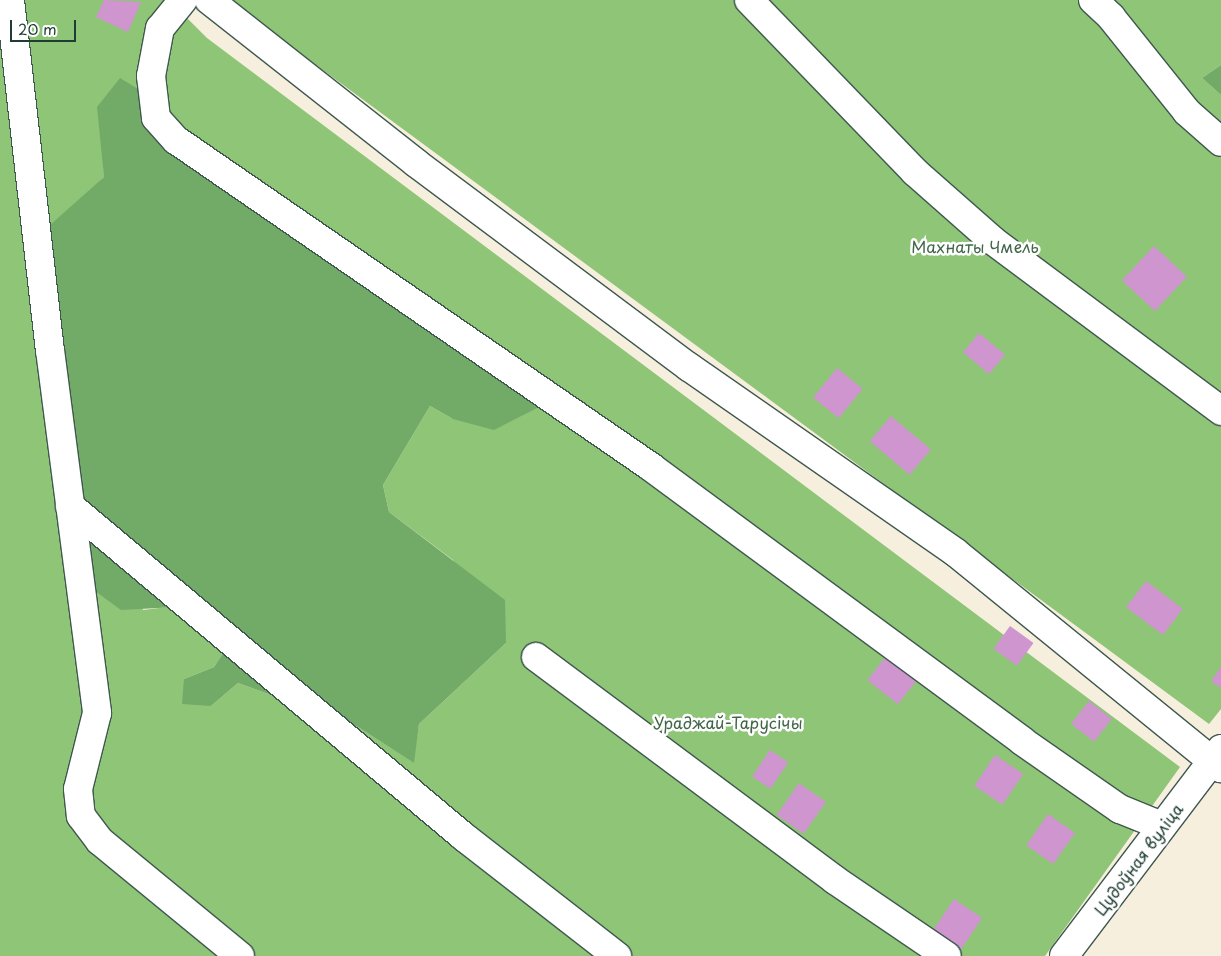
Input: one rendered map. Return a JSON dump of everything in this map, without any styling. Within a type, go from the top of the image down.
[{"type":"street","points":[[10,0],[70,506],[97,714],[78,789],[81,816],[100,841],[240,956]]},
{"type":"street","points":[[183,0],[160,28],[151,76],[156,118],[176,140],[651,467],[1030,747],[1120,809],[1162,826]]},
{"type":"street","points":[[209,0],[416,163],[674,356],[955,552],[1218,760]]},
{"type":"street","points":[[749,0],[915,172],[985,234],[1221,411]]},
{"type":"street","points":[[1093,0],[1111,17],[1187,112],[1221,142]]},
{"type":"street","points":[[70,506],[464,837],[617,956]]},
{"type":"street","points":[[536,657],[835,880],[947,956]]},
{"type":"street","name":"Цудоўная вуліца","points":[[1064,956],[1162,826],[1218,760]]},
{"type":"green space","name":"Ураджай-Тарусічы","points":[[0,0],[169,0],[207,38],[1180,767],[1045,956],[0,956]],"holes":[[[103,144],[453,419],[430,406],[383,485],[389,512],[453,560],[506,643],[419,724],[413,762],[358,727],[238,683],[211,706],[184,679],[214,667],[228,645],[176,606],[143,610],[88,193],[104,177]]]},
{"type":"green space","name":"Махнаты Чмель","points":[[228,0],[1221,0],[1221,65],[1202,78],[1221,95],[1221,709],[1209,724]]},
{"type":"green space","points":[[1221,65],[1221,95],[1202,78]]},
{"type":"green space","points":[[120,78],[143,92],[165,136],[534,393],[537,408],[494,430],[453,419],[430,406],[383,485],[389,512],[505,600],[506,643],[419,724],[414,763],[358,727],[238,683],[211,706],[182,704],[184,679],[214,667],[228,645],[176,607],[121,610],[91,588],[83,557],[50,225],[104,177],[97,107]]},
{"type":"building","points":[[104,0],[141,2],[128,32],[96,17]]},
{"type":"building","points":[[1154,246],[1187,277],[1155,311],[1122,280]]},
{"type":"building","points":[[979,333],[1005,355],[989,374],[963,352]]},
{"type":"building","points":[[837,368],[863,389],[839,418],[813,398]]},
{"type":"building","points":[[891,416],[931,449],[910,475],[870,441]]},
{"type":"building","points":[[1146,581],[1183,609],[1163,635],[1126,607]]},
{"type":"building","points":[[1010,626],[1033,643],[1017,666],[994,649]]},
{"type":"building","points":[[887,655],[918,679],[898,704],[867,680]]},
{"type":"building","points":[[1221,667],[1221,688],[1211,681]]},
{"type":"building","points":[[1089,701],[1112,719],[1094,742],[1071,724]]},
{"type":"building","points":[[770,750],[788,762],[770,789],[752,777]]},
{"type":"building","points":[[995,755],[1023,774],[1002,805],[974,786]]},
{"type":"building","points":[[799,783],[826,802],[804,834],[777,815]]},
{"type":"building","points":[[1048,814],[1075,833],[1053,864],[1026,845]]},
{"type":"building","points":[[954,899],[982,918],[961,949],[933,930]]}]
